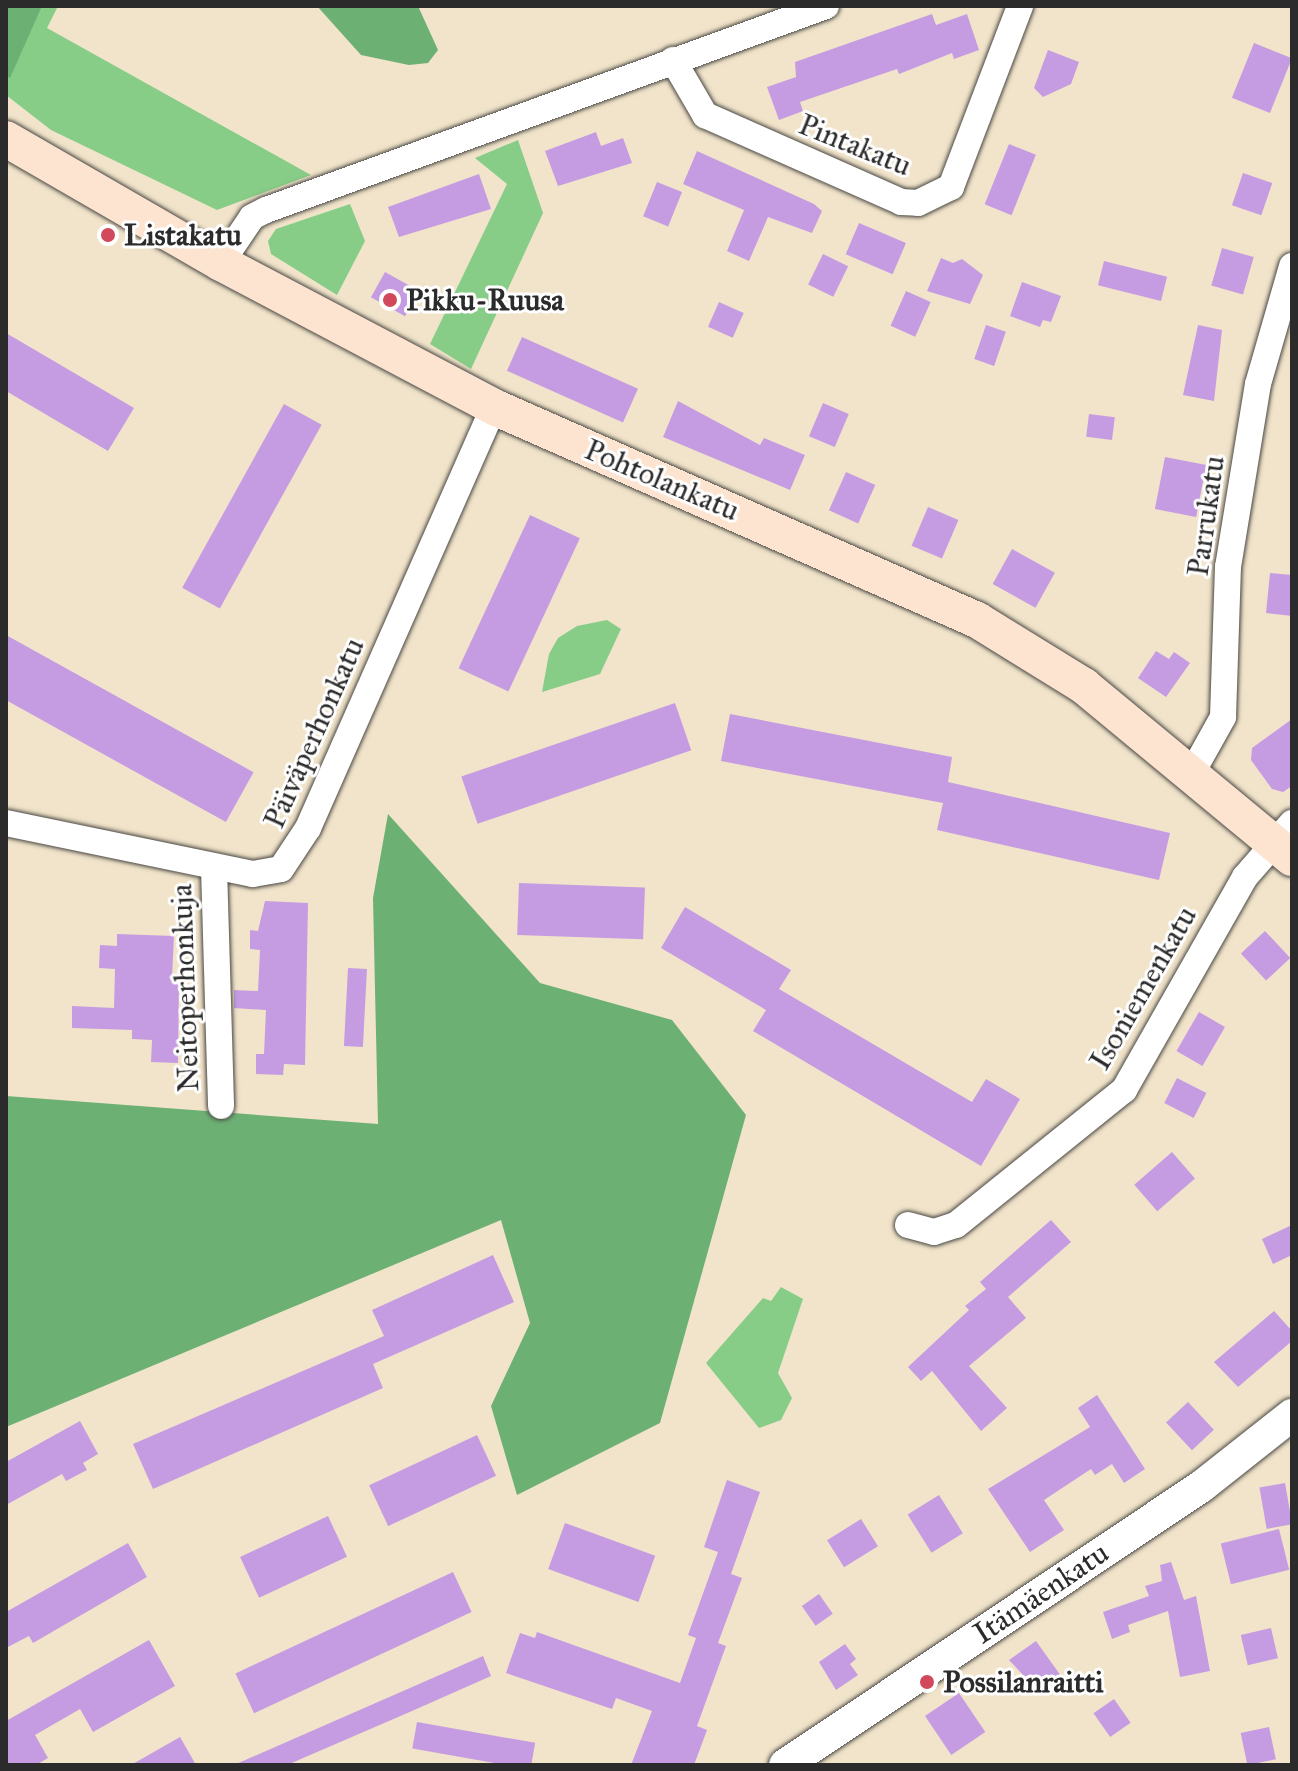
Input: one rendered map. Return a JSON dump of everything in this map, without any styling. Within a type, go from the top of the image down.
[{"type":"main road","name":"Pohtolankatu","points":[[6,139],[221,263],[494,407],[977,620],[1084,686],[1286,841]]},
{"type":"street","points":[[221,263],[252,217],[266,210],[826,6]]},
{"type":"street","name":"Pintakatu","points":[[673,60],[705,115],[901,202],[918,203],[951,187],[1020,6]]},
{"type":"street","name":"Parrukatu","points":[[1193,771],[1223,717],[1228,567],[1258,384],[1292,266]]},
{"type":"street","name":"Päiväperhonkatu","points":[[6,823],[214,868],[269,875],[292,859],[494,407]]},
{"type":"street","name":"Isoniemenkatu","points":[[908,1225],[934,1232],[956,1225],[1124,1090],[1245,877],[1286,841]]},
{"type":"street","name":"Neitoperhonkuja","points":[[214,868],[221,1106]]},
{"type":"street","name":"Itämäenkatu","points":[[785,1765],[1202,1486],[1292,1415]]},
{"type":"green space","points":[[6,6],[58,6],[47,28],[311,175],[217,210],[51,130],[6,95]]},
{"type":"green space","points":[[6,6],[42,6],[10,78],[6,76]]},
{"type":"green space","points":[[317,6],[418,6],[438,50],[428,63],[409,65],[361,55]]},
{"type":"green space","points":[[518,140],[543,213],[471,369],[430,344],[507,184],[475,158]]},
{"type":"green space","points":[[350,204],[365,241],[337,295],[271,254],[268,241],[276,229]]},
{"type":"green space","points":[[607,620],[621,629],[600,674],[542,692],[549,654],[558,638],[577,626]]},
{"type":"green space","points":[[388,814],[540,983],[672,1020],[746,1115],[660,1423],[517,1495],[491,1406],[530,1323],[501,1220],[6,1427],[6,1096],[378,1124],[373,898]]},
{"type":"green space","points":[[781,1287],[803,1299],[778,1373],[792,1398],[781,1420],[759,1428],[706,1363],[763,1298],[771,1301]]},
{"type":"building","points":[[932,14],[936,25],[967,14],[979,50],[954,59],[952,53],[899,74],[897,69],[800,102],[803,111],[779,120],[767,87],[796,77],[795,62]]},
{"type":"building","points":[[1254,43],[1292,58],[1270,113],[1232,98]]},
{"type":"building","points":[[1048,50],[1079,62],[1071,84],[1043,97],[1034,88]]},
{"type":"building","points":[[596,132],[601,146],[623,138],[632,163],[558,186],[545,151]]},
{"type":"building","points":[[1009,144],[1036,155],[1012,215],[985,204]]},
{"type":"building","points":[[697,151],[814,204],[822,211],[812,233],[768,217],[749,261],[727,251],[744,210],[683,184]]},
{"type":"building","points":[[1243,173],[1272,183],[1261,215],[1232,205]]},
{"type":"building","points":[[479,174],[491,209],[399,237],[388,207]]},
{"type":"building","points":[[657,182],[682,192],[668,226],[643,216]]},
{"type":"building","points":[[859,223],[906,243],[893,274],[846,254]]},
{"type":"building","points":[[1222,248],[1254,257],[1243,295],[1211,285]]},
{"type":"building","points":[[823,254],[848,266],[833,297],[808,285]]},
{"type":"building","points":[[941,258],[953,263],[962,259],[983,275],[970,304],[927,291]]},
{"type":"building","points":[[1104,261],[1167,277],[1161,301],[1098,285]]},
{"type":"building","points":[[385,272],[419,291],[405,316],[371,297]]},
{"type":"building","points":[[1022,282],[1061,296],[1051,322],[1043,320],[1040,327],[1010,316]]},
{"type":"building","points":[[906,291],[931,302],[915,337],[891,326]]},
{"type":"building","points":[[719,302],[744,313],[733,338],[708,327]]},
{"type":"building","points":[[986,325],[1006,332],[994,366],[974,359]]},
{"type":"building","points":[[1198,325],[1222,330],[1214,401],[1183,395]]},
{"type":"building","points":[[6,333],[134,408],[108,451],[6,391]]},
{"type":"building","points":[[522,337],[638,389],[623,422],[507,371]]},
{"type":"building","points":[[678,401],[760,445],[764,438],[805,455],[790,490],[663,437]]},
{"type":"building","points":[[823,403],[849,414],[835,447],[809,436]]},
{"type":"building","points":[[284,404],[322,425],[220,609],[182,588]]},
{"type":"building","points":[[1089,414],[1115,417],[1112,440],[1086,437]]},
{"type":"building","points":[[1165,457],[1206,465],[1196,517],[1155,509]]},
{"type":"building","points":[[846,472],[875,485],[858,523],[829,510]]},
{"type":"building","points":[[928,507],[958,520],[942,559],[912,546]]},
{"type":"building","points":[[530,515],[580,538],[508,691],[459,668]]},
{"type":"building","points":[[1012,549],[1055,573],[1035,608],[993,584]]},
{"type":"building","points":[[1270,573],[1292,575],[1292,616],[1266,613]]},
{"type":"building","points":[[6,635],[254,772],[226,822],[6,700]]},
{"type":"building","points":[[1156,651],[1169,659],[1174,652],[1190,663],[1166,697],[1138,678]]},
{"type":"building","points":[[675,703],[691,750],[478,824],[461,777]]},
{"type":"building","points":[[730,714],[952,757],[948,782],[1170,833],[1159,880],[937,830],[943,803],[721,761]]},
{"type":"building","points":[[1292,719],[1292,786],[1283,792],[1272,789],[1251,760],[1252,748]]},
{"type":"building","points":[[519,883],[645,887],[643,939],[517,935]]},
{"type":"building","points":[[265,901],[308,903],[305,1065],[284,1064],[283,1075],[256,1074],[256,1054],[264,1054],[266,1010],[234,1008],[234,990],[258,991],[260,950],[250,949],[250,930],[258,931]]},
{"type":"building","points":[[685,907],[791,970],[779,989],[972,1102],[986,1079],[1020,1099],[981,1166],[753,1031],[766,1010],[661,948]]},
{"type":"building","points":[[1265,931],[1290,958],[1266,981],[1241,954]]},
{"type":"building","points":[[117,934],[174,936],[172,978],[179,979],[178,1063],[151,1062],[152,1040],[132,1039],[132,1030],[72,1028],[72,1006],[114,1008],[115,969],[99,968],[100,945],[117,946]]},
{"type":"building","points":[[348,968],[367,969],[363,1047],[344,1046]]},
{"type":"building","points":[[1199,1012],[1225,1027],[1202,1066],[1176,1051]]},
{"type":"building","points":[[1177,1078],[1206,1093],[1194,1118],[1164,1103]]},
{"type":"building","points":[[1172,1152],[1195,1178],[1157,1211],[1134,1185]]},
{"type":"building","points":[[1051,1220],[1071,1242],[1008,1297],[1026,1318],[969,1366],[1007,1408],[981,1431],[932,1371],[921,1381],[908,1367],[969,1310],[965,1306],[986,1289],[980,1282]]},
{"type":"building","points":[[1292,1225],[1292,1255],[1273,1264],[1262,1239]]},
{"type":"building","points":[[493,1255],[514,1302],[373,1364],[383,1388],[153,1489],[133,1444],[384,1336],[372,1310]]},
{"type":"building","points":[[1274,1311],[1292,1331],[1292,1341],[1238,1387],[1214,1362]]},
{"type":"building","points":[[1097,1395],[1145,1469],[1124,1483],[1112,1464],[1095,1475],[1091,1469],[1044,1500],[1064,1530],[1030,1552],[988,1489],[1090,1427],[1078,1408]]},
{"type":"building","points":[[1188,1402],[1214,1430],[1192,1450],[1166,1422]]},
{"type":"building","points":[[80,1421],[98,1454],[83,1463],[87,1470],[66,1481],[62,1474],[6,1505],[6,1462]]},
{"type":"building","points":[[477,1435],[496,1476],[388,1526],[369,1485]]},
{"type":"building","points":[[727,1480],[760,1492],[731,1574],[742,1578],[718,1643],[726,1646],[697,1726],[707,1730],[694,1765],[631,1765],[652,1711],[616,1698],[612,1709],[506,1673],[520,1633],[535,1638],[537,1632],[680,1683],[696,1638],[688,1635],[718,1552],[704,1547]]},
{"type":"building","points":[[1285,1483],[1292,1524],[1267,1529],[1259,1488]]},
{"type":"building","points":[[939,1495],[963,1533],[931,1553],[908,1515]]},
{"type":"building","points":[[328,1516],[347,1557],[259,1598],[240,1557]]},
{"type":"building","points":[[861,1519],[878,1546],[844,1567],[827,1540]]},
{"type":"building","points":[[565,1523],[655,1556],[638,1602],[548,1569]]},
{"type":"building","points":[[1279,1529],[1289,1570],[1231,1584],[1221,1544]]},
{"type":"building","points":[[128,1543],[147,1577],[33,1643],[29,1636],[6,1648],[6,1612]]},
{"type":"building","points":[[1171,1562],[1184,1600],[1196,1596],[1210,1671],[1180,1677],[1168,1611],[1128,1625],[1130,1632],[1112,1639],[1103,1612],[1149,1596],[1145,1586],[1162,1581],[1160,1565]]},
{"type":"building","points":[[453,1572],[472,1612],[254,1713],[235,1673]]},
{"type":"building","points":[[819,1594],[833,1614],[816,1626],[802,1606]]},
{"type":"building","points":[[1271,1628],[1278,1658],[1248,1665],[1241,1635]]},
{"type":"building","points":[[149,1640],[175,1686],[93,1732],[80,1709],[35,1735],[48,1758],[36,1765],[6,1765],[6,1721]]},
{"type":"building","points":[[1036,1641],[1061,1676],[1039,1692],[1009,1660]]},
{"type":"building","points":[[845,1644],[856,1659],[850,1664],[858,1675],[836,1690],[819,1662]]},
{"type":"building","points":[[483,1656],[491,1676],[412,1711],[287,1765],[234,1765]]},
{"type":"building","points":[[959,1693],[985,1732],[951,1755],[925,1716]]},
{"type":"building","points":[[1114,1699],[1131,1723],[1110,1737],[1094,1713]]},
{"type":"building","points":[[417,1722],[535,1743],[531,1765],[505,1765],[412,1749]]},
{"type":"building","points":[[1269,1727],[1276,1759],[1247,1765],[1241,1733]]},
{"type":"building","points":[[180,1737],[196,1765],[131,1765]]},
{"type":"place","name":"Listakatu","points":[[108,235]]},
{"type":"place","name":"Pikku-Ruusa","points":[[390,300]]},
{"type":"place","name":"Possilanraitti","points":[[927,1682]]}]
